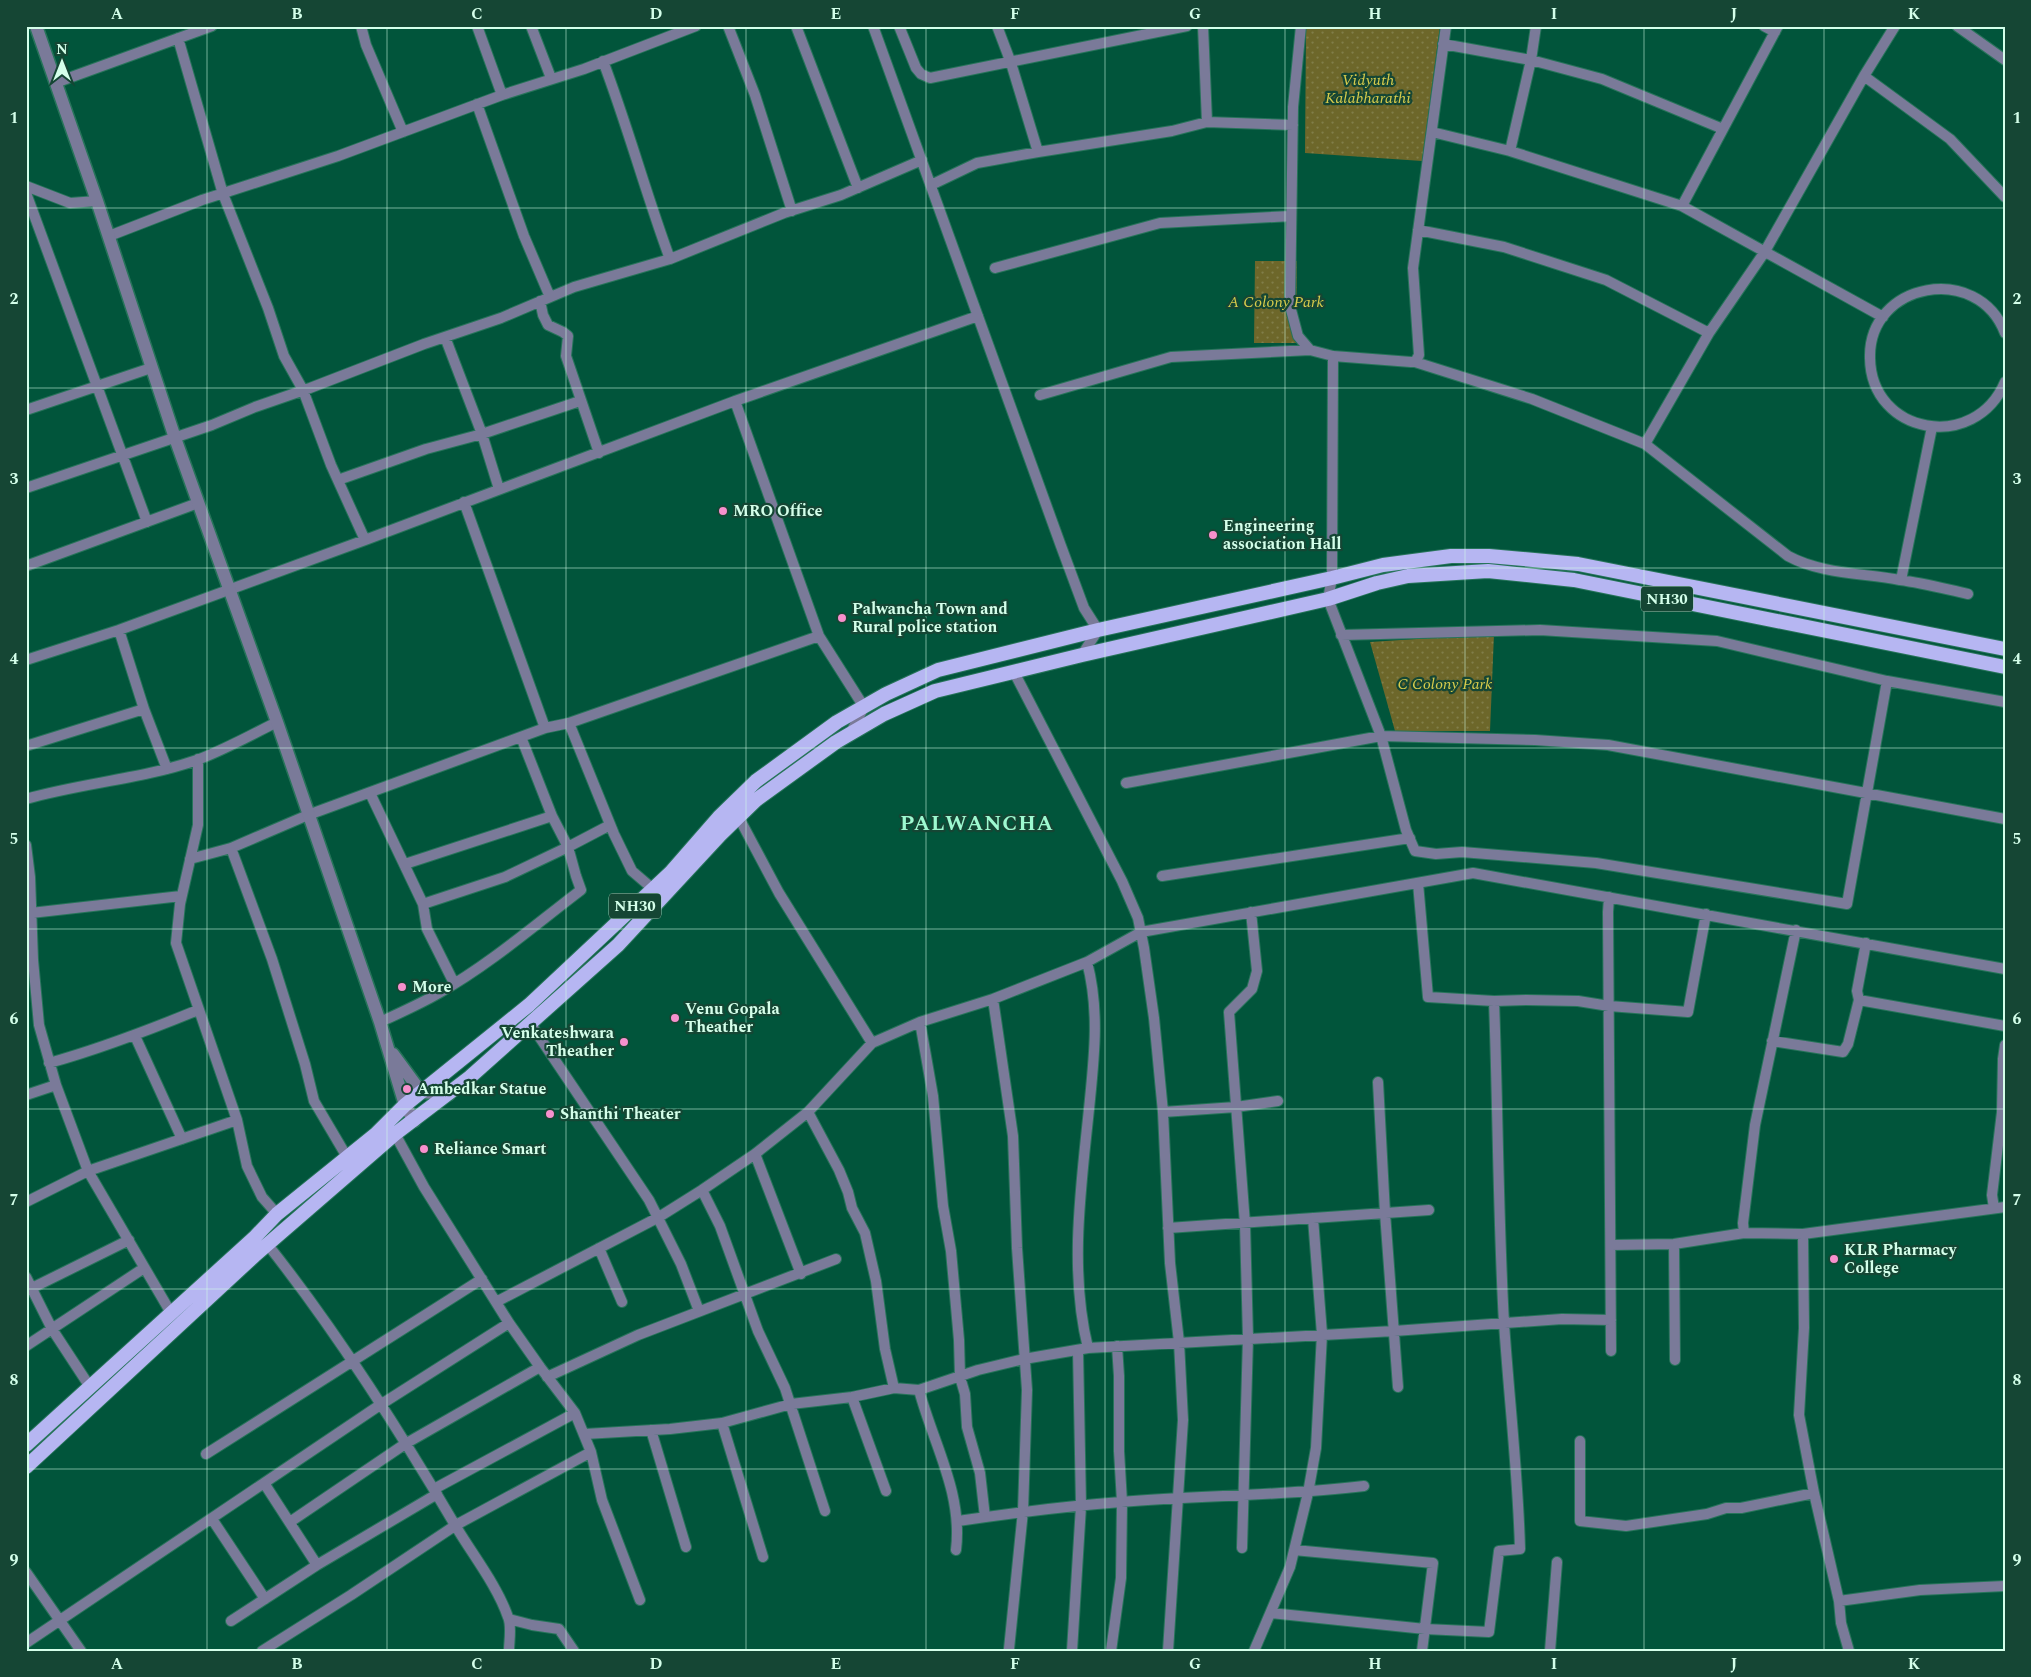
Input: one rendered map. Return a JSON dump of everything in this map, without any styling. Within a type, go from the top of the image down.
[{"type":"highway","name":"NH30","points":[[26,1445],[254,1238],[277,1214],[376,1134],[405,1105],[529,1005],[671,872],[719,817],[756,782],[837,722],[938,670],[1098,630],[1383,565],[1451,556],[1489,556],[1578,564],[2005,649]]},
{"type":"highway","name":"NH30","points":[[26,1467],[268,1245],[395,1134],[449,1094],[618,945],[738,816],[836,742],[884,714],[935,691],[1082,655],[1328,599],[1377,583],[1408,576],[1488,571],[1574,580],[2005,667]]},
{"type":"street","points":[[36,26],[109,236],[175,438],[277,722],[380,1022],[405,1105],[414,1121]]},
{"type":"street","points":[[55,83],[212,26]]},
{"type":"street","points":[[361,26],[366,45],[403,132]]},
{"type":"street","points":[[477,26],[502,95]]},
{"type":"street","points":[[531,26],[551,78]]},
{"type":"street","points":[[109,236],[223,194],[338,156],[502,95],[603,62],[696,26]]},
{"type":"street","points":[[728,26],[755,95],[792,211]]},
{"type":"street","points":[[796,26],[858,188]]},
{"type":"street","points":[[873,26],[1084,608],[1098,630],[1082,655]]},
{"type":"street","points":[[899,26],[916,68],[921,74],[930,78],[1187,26]]},
{"type":"street","points":[[997,26],[1011,63],[1038,152]]},
{"type":"street","points":[[1203,26],[1207,122]]},
{"type":"street","points":[[1301,26],[1293,125],[1290,306],[1298,336],[1310,350]]},
{"type":"street","points":[[1416,362],[1419,348],[1413,268],[1446,26]]},
{"type":"street","points":[[1510,150],[1536,26]]},
{"type":"street","points":[[1682,206],[1777,29],[1764,26]]},
{"type":"street","points":[[1645,444],[1709,334],[1764,253],[1864,76],[1895,26]]},
{"type":"street","points":[[1957,26],[2005,60]]},
{"type":"street","points":[[178,38],[223,194],[268,308],[284,356],[303,390],[338,480],[365,540]]},
{"type":"street","points":[[1443,44],[1530,60],[1602,79],[1724,129]]},
{"type":"street","points":[[603,62],[620,107],[647,198],[670,259]]},
{"type":"street","points":[[1864,76],[1950,139],[2005,197]]},
{"type":"street","points":[[477,104],[545,299],[543,315],[548,325],[568,336],[566,356],[580,402],[599,453]]},
{"type":"street","points":[[931,185],[978,164],[1038,152],[1172,131],[1207,122],[1293,125]]},
{"type":"street","points":[[1432,132],[1510,150],[1682,206],[1764,253],[1883,317]]},
{"type":"street","points":[[26,488],[175,438],[445,337],[501,318],[574,287],[670,259],[730,234],[858,188],[922,160]]},
{"type":"street","points":[[26,186],[70,203],[97,201]]},
{"type":"street","points":[[26,193],[147,522]]},
{"type":"street","points":[[994,268],[1160,223],[1292,216]]},
{"type":"street","points":[[1418,230],[1504,247],[1606,280],[1709,334]]},
{"type":"street","points":[[2004,330],[1992,312],[1967,293],[1947,288],[1926,289],[1906,296],[1889,309],[1883,317],[1873,335],[1870,366],[1876,386],[1894,411],[1912,422],[1932,427],[1953,426],[1973,419],[1990,406],[2005,382]]},
{"type":"street","points":[[26,660],[119,630],[735,401],[978,316]]},
{"type":"street","points":[[445,337],[482,434],[499,489]]},
{"type":"street","points":[[1040,395],[1171,357],[1310,350],[1333,356],[1416,362],[1532,399],[1645,444],[1788,556],[1798,561],[1833,570],[1901,580],[1968,594]]},
{"type":"street","points":[[1333,356],[1332,578],[1328,599],[1380,736],[1406,830],[1415,851],[1436,854],[1462,852],[1596,863],[1847,904],[1887,681]]},
{"type":"street","points":[[26,410],[97,388],[152,368]]},
{"type":"street","points":[[735,401],[819,636],[864,707],[850,734]]},
{"type":"street","points":[[338,480],[426,449],[482,434],[580,402]]},
{"type":"street","points":[[1901,580],[1932,427]]},
{"type":"street","points":[[464,502],[545,728]]},
{"type":"street","points":[[26,566],[198,503]]},
{"type":"street","points":[[119,630],[144,709],[167,769]]},
{"type":"street","points":[[1341,635],[1540,630],[1718,641],[1887,681],[2005,702]]},
{"type":"street","points":[[190,859],[232,848],[308,815],[545,728],[569,723],[819,636]]},
{"type":"street","points":[[1014,672],[1122,881],[1138,918],[1154,1018],[1162,1112],[1170,1262],[1179,1342],[1183,1420],[1168,1651]]},
{"type":"street","points":[[26,746],[144,709]]},
{"type":"street","points":[[26,799],[58,790],[167,769],[198,759],[277,722]]},
{"type":"street","points":[[569,723],[610,824],[632,871],[653,889]]},
{"type":"street","points":[[1126,783],[1380,736],[1535,740],[1608,745],[2005,819]]},
{"type":"street","points":[[380,1022],[439,993],[490,960],[582,890],[568,847],[552,816],[521,737]]},
{"type":"street","points":[[198,759],[198,825],[182,896],[176,943],[237,1120],[247,1166],[262,1197],[277,1214]]},
{"type":"street","points":[[370,793],[423,904],[427,929],[454,983]]},
{"type":"street","points":[[405,864],[552,816]]},
{"type":"street","points":[[738,816],[779,893],[872,1042]]},
{"type":"street","points":[[423,904],[505,877],[568,847],[610,824]]},
{"type":"street","points":[[1162,876],[1410,838]]},
{"type":"street","points":[[26,845],[30,877],[33,960],[39,1025],[49,1063],[88,1171],[171,1313]]},
{"type":"street","points":[[232,848],[272,960],[305,1064],[314,1101],[347,1157]]},
{"type":"street","points":[[496,1302],[659,1217],[702,1190],[754,1154],[808,1112],[872,1042],[920,1022],[993,1000],[1087,962],[1140,932],[1473,872],[2005,969]]},
{"type":"street","points":[[1418,882],[1428,997],[1494,1001],[1578,1001],[1609,1006],[1688,1012],[1706,914]]},
{"type":"street","points":[[31,913],[182,896]]},
{"type":"street","points":[[1609,897],[1611,1352]]},
{"type":"street","points":[[1242,1548],[1248,1338],[1245,1224],[1229,1012],[1252,989],[1257,971],[1251,912]]},
{"type":"street","points":[[1744,1233],[1743,1223],[1755,1125],[1796,930]]},
{"type":"street","points":[[1772,1041],[1843,1052],[1848,1044],[1859,1000],[1857,991],[1866,943]]},
{"type":"street","points":[[1072,1651],[1081,1506],[1083,1349],[1079,1270],[1084,1160],[1094,1065],[1096,1017],[1093,985],[1087,962]]},
{"type":"street","points":[[993,1000],[1013,1136],[1027,1390],[1023,1511],[1009,1649]]},
{"type":"street","points":[[1859,1000],[2005,1026]]},
{"type":"street","points":[[1271,1613],[1425,1629],[1489,1632],[1499,1551],[1520,1549],[1519,1505],[1504,1323],[1498,1186],[1498,1106],[1494,1001]]},
{"type":"street","points":[[49,1063],[135,1036],[198,1010]]},
{"type":"street","points":[[920,1022],[933,1096],[943,1206],[951,1251],[959,1340],[960,1377],[965,1394],[968,1427],[980,1473],[985,1517]]},
{"type":"street","points":[[530,1023],[601,1130],[607,1136],[659,1217],[681,1264],[699,1311]]},
{"type":"street","points":[[135,1036],[182,1139]]},
{"type":"street","points":[[1610,1245],[1674,1244],[1744,1233],[1802,1234],[1999,1208],[1992,1195],[2002,1112],[2002,1059],[2005,1045]]},
{"type":"street","points":[[388,1048],[422,1092],[449,1094]]},
{"type":"street","points":[[1378,1082],[1384,1213],[1398,1387]]},
{"type":"street","points":[[26,1095],[56,1085]]},
{"type":"street","points":[[1162,1112],[1236,1107],[1278,1101]]},
{"type":"street","points":[[808,1112],[839,1170],[852,1208],[865,1233],[876,1281],[885,1349],[894,1388]]},
{"type":"street","points":[[27,1200],[88,1171],[237,1120]]},
{"type":"street","points":[[395,1134],[424,1187],[509,1323],[575,1413],[591,1452],[602,1500],[640,1600]]},
{"type":"street","points":[[754,1154],[801,1274]]},
{"type":"street","points":[[702,1190],[720,1226],[758,1331],[785,1388],[824,1512]]},
{"type":"street","points":[[1168,1228],[1428,1210]]},
{"type":"street","points":[[1254,1651],[1290,1567],[1308,1493],[1316,1448],[1322,1334],[1313,1218]]},
{"type":"street","points":[[1802,1234],[1804,1328],[1799,1415],[1814,1492],[1839,1600],[1841,1623],[1849,1651]]},
{"type":"street","points":[[30,1290],[129,1240]]},
{"type":"street","points":[[1674,1244],[1675,1360]]},
{"type":"street","points":[[268,1245],[305,1292],[380,1405],[436,1491],[499,1597],[509,1619],[509,1651]]},
{"type":"street","points":[[599,1248],[622,1302]]},
{"type":"street","points":[[547,1376],[638,1335],[836,1259]]},
{"type":"street","points":[[26,1346],[144,1268]]},
{"type":"street","points":[[26,1277],[30,1290],[52,1329],[90,1387]]},
{"type":"street","points":[[206,1454],[482,1279]]},
{"type":"street","points":[[585,1434],[722,1423],[790,1404],[852,1397],[894,1388],[919,1390],[978,1370],[1024,1359],[1083,1349],[1562,1319],[1611,1320]]},
{"type":"street","points":[[26,1643],[380,1405],[509,1323]]},
{"type":"street","points":[[1111,1651],[1121,1578],[1122,1502],[1117,1346]]},
{"type":"street","points":[[290,1522],[405,1444],[540,1367]]},
{"type":"street","points":[[919,1390],[953,1491],[958,1521],[956,1550]]},
{"type":"street","points":[[852,1397],[886,1491]]},
{"type":"street","points":[[231,1621],[436,1491],[575,1413]]},
{"type":"street","points":[[722,1423],[764,1557]]},
{"type":"street","points":[[651,1430],[686,1547]]},
{"type":"street","points":[[1580,1441],[1580,1521],[1626,1526],[1707,1514],[1726,1508],[1741,1508],[1814,1492]]},
{"type":"street","points":[[262,1651],[351,1595],[456,1525],[591,1452]]},
{"type":"street","points":[[264,1483],[317,1566]]},
{"type":"street","points":[[958,1521],[1023,1511],[1122,1502],[1308,1493],[1364,1486]]},
{"type":"street","points":[[212,1519],[265,1599]]},
{"type":"street","points":[[1294,1550],[1433,1564],[1422,1651]]},
{"type":"street","points":[[1550,1651],[1557,1562]]},
{"type":"street","points":[[26,1572],[62,1620],[81,1651]]},
{"type":"street","points":[[1839,1600],[1920,1590],[2005,1586]]},
{"type":"street","points":[[509,1619],[559,1629],[574,1651]]},
{"type":"green space","name":"Vidyuth Kalabharathi","points":[[1306,26],[1440,26],[1422,161],[1305,153]]},
{"type":"green space","name":"A Colony Park","points":[[1255,261],[1297,261],[1296,343],[1254,343]]},
{"type":"green space","name":"C Colony Park","points":[[1494,634],[1490,731],[1395,731],[1370,642]]},
{"type":"place","name":"MRO Office","points":[[723,511]]},
{"type":"place","name":"Engineering association Hall","points":[[1213,535]]},
{"type":"place","name":"Palwancha Town and Rural police station","points":[[842,618]]},
{"type":"place","name":"More","points":[[402,987]]},
{"type":"place","name":"Venu Gopala Theather","points":[[675,1018]]},
{"type":"place","name":"Venkateshwara Theather","points":[[624,1042]]},
{"type":"place","name":"Ambedkar Statue","points":[[407,1089]]},
{"type":"place","name":"Shanthi Theater","points":[[550,1114]]},
{"type":"place","name":"Reliance Smart","points":[[424,1149]]},
{"type":"place","name":"KLR Pharmacy College","points":[[1834,1259]]},
{"type":"district","name":"PALWANCHA","points":[[977,824]]}]
